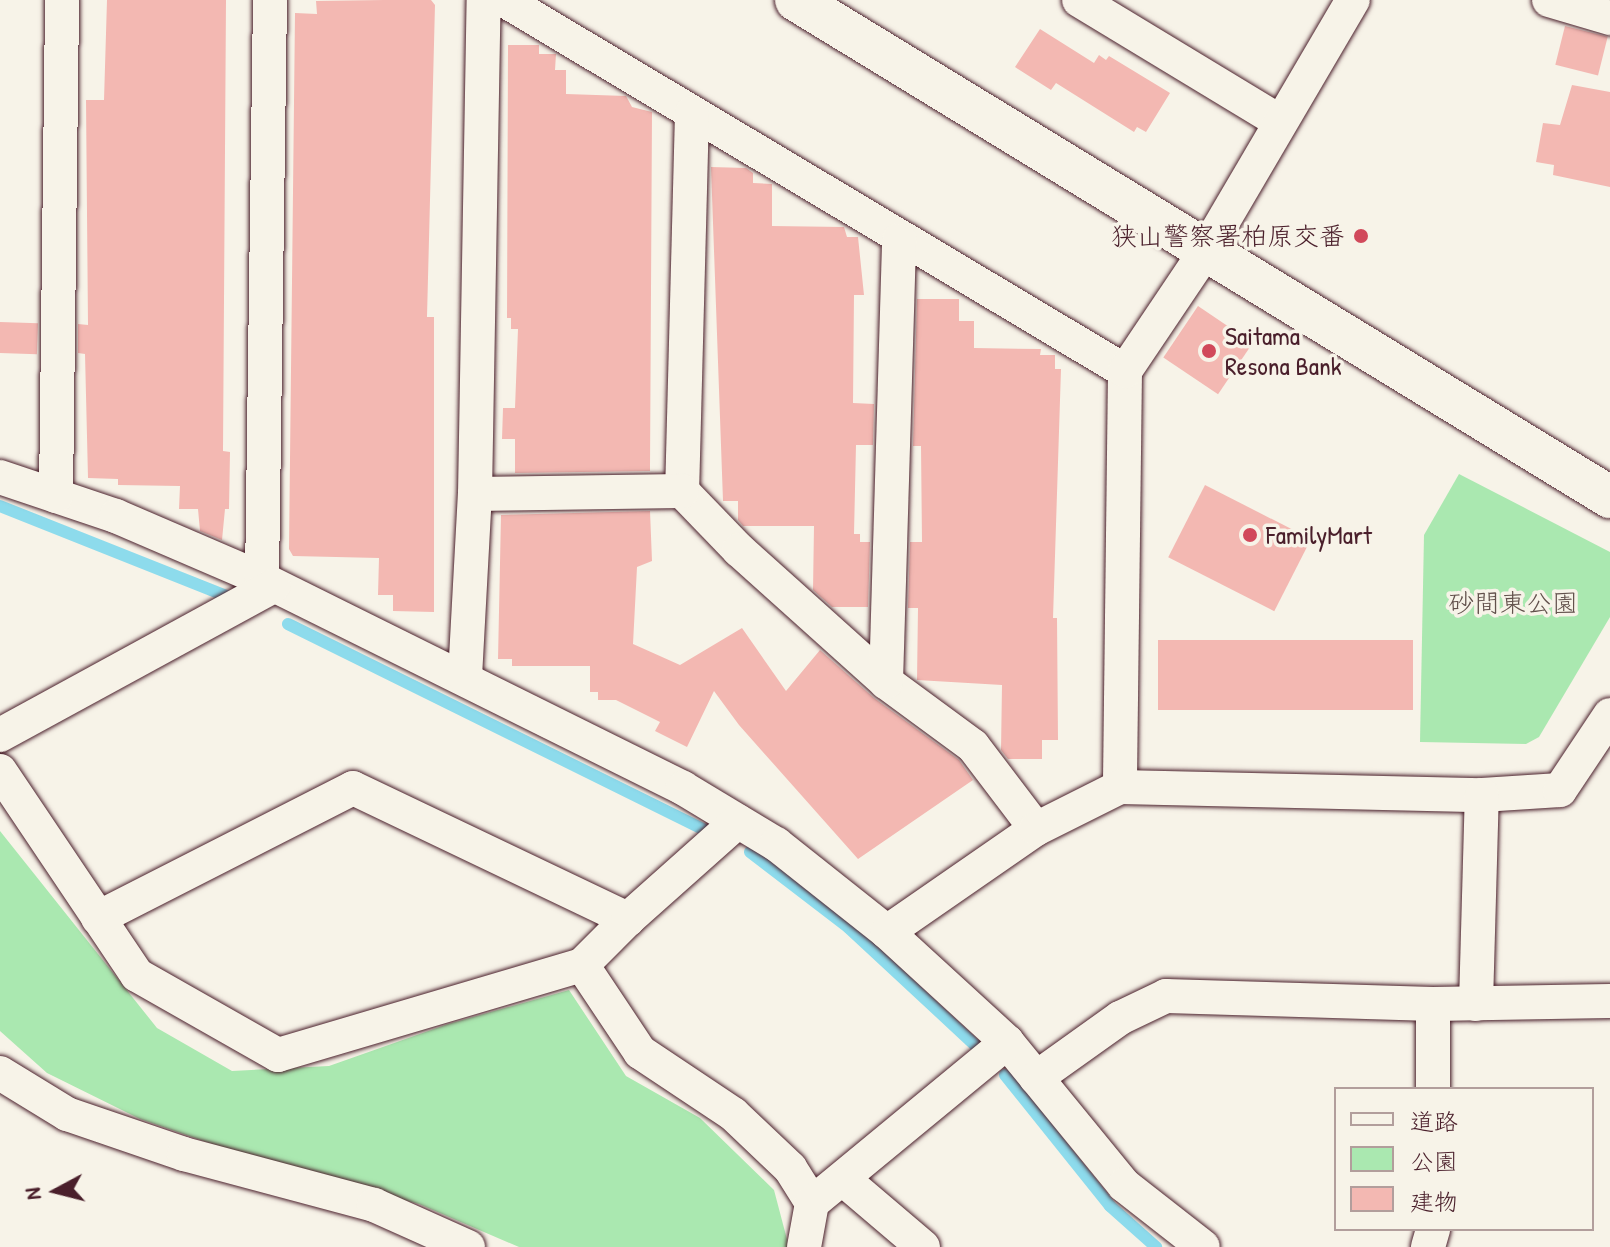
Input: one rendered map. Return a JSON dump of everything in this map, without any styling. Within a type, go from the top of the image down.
[{"type":"street","points":[[56,496],[62,0]]},
{"type":"street","points":[[268,582],[270,0]]},
{"type":"street","points":[[465,677],[475,494],[484,0]]},
{"type":"street","points":[[504,0],[899,240],[1125,371]]},
{"type":"street","points":[[796,0],[1610,497]]},
{"type":"street","points":[[1079,0],[1279,121]]},
{"type":"street","points":[[1120,787],[1125,371],[1205,252],[1279,121],[1353,0]]},
{"type":"street","points":[[1549,0],[1610,18]]},
{"type":"street","points":[[692,113],[682,491],[739,550],[886,682],[973,746],[1036,829]]},
{"type":"street","points":[[886,682],[899,240]]},
{"type":"street","points":[[0,477],[116,516],[268,582],[465,677],[776,844],[887,932],[1007,1042],[1124,1185],[1203,1247]]},
{"type":"street","points":[[475,494],[682,491]]},
{"type":"street","points":[[0,735],[268,582]]},
{"type":"street","points":[[887,932],[1036,829],[1120,787],[1482,795],[1560,790],[1610,715]]},
{"type":"street","points":[[0,771],[137,975],[278,1055],[582,965],[628,919],[738,821]]},
{"type":"street","points":[[98,918],[353,788],[628,919]]},
{"type":"street","points":[[1476,1004],[1482,795]]},
{"type":"street","points":[[582,965],[640,1052],[733,1114],[790,1168],[812,1203]]},
{"type":"street","points":[[1036,1078],[1120,1018],[1166,996],[1433,1004],[1610,1001]]},
{"type":"street","points":[[1433,1004],[1433,1087]]},
{"type":"street","points":[[804,1247],[812,1203],[1007,1042]]},
{"type":"street","points":[[0,1073],[67,1114],[197,1158],[374,1205],[468,1247]]},
{"type":"street","points":[[843,1179],[923,1247]]},
{"type":"green space","name":"砂間東公園","points":[[1459,474],[1610,552],[1610,617],[1539,737],[1526,744],[1420,742],[1424,535]]},
{"type":"green space","points":[[0,831],[157,1028],[232,1071],[329,1066],[448,1024],[569,990],[626,1076],[700,1118],[774,1190],[789,1247],[519,1247],[419,1204],[296,1173],[140,1119],[47,1073],[0,1031]]},
{"type":"building","points":[[107,0],[226,0],[223,451],[230,452],[229,509],[225,509],[222,540],[200,531],[198,509],[179,509],[180,486],[118,485],[118,479],[88,478],[85,354],[78,353],[78,324],[88,325],[86,100],[104,100]]},
{"type":"building","points":[[431,0],[435,5],[427,317],[434,317],[434,612],[393,611],[393,595],[378,595],[379,558],[293,556],[289,549],[295,13],[317,14],[316,1]]},
{"type":"building","points":[[1565,26],[1608,37],[1598,75],[1555,65]]},
{"type":"building","points":[[1040,29],[1094,63],[1099,55],[1106,60],[1109,56],[1170,93],[1146,132],[1137,127],[1134,132],[1056,83],[1051,90],[1015,67]]},
{"type":"building","points":[[508,45],[539,45],[539,54],[556,54],[555,70],[566,70],[566,94],[626,96],[632,107],[652,112],[650,471],[515,473],[515,439],[502,439],[503,408],[515,408],[518,329],[511,329],[511,318],[507,318]]},
{"type":"building","points":[[1572,85],[1610,92],[1610,187],[1553,175],[1554,165],[1536,162],[1543,123],[1560,125]]},
{"type":"building","points":[[711,167],[746,168],[753,173],[753,183],[772,184],[772,226],[844,227],[847,237],[858,237],[864,295],[854,295],[853,403],[874,404],[873,445],[856,445],[854,534],[860,534],[860,542],[870,542],[868,607],[832,607],[813,590],[814,526],[743,526],[738,520],[738,501],[723,501]]},
{"type":"building","points":[[917,299],[959,299],[959,321],[974,321],[974,348],[1041,349],[1040,355],[1055,355],[1055,369],[1061,369],[1053,618],[1057,618],[1058,740],[1042,740],[1042,759],[1008,759],[1001,750],[1002,685],[917,680],[918,608],[908,608],[910,542],[922,542],[921,446],[913,446]]},
{"type":"building","name":"Saitama Resona Bank","points":[[1198,306],[1253,343],[1218,394],[1163,357]]},
{"type":"building","points":[[0,322],[38,323],[37,354],[0,353]]},
{"type":"building","points":[[1205,485],[1311,539],[1274,611],[1168,557]]},
{"type":"building","points":[[650,511],[652,561],[637,567],[633,644],[680,665],[742,628],[786,691],[820,650],[874,698],[959,760],[973,780],[858,859],[739,725],[714,691],[687,747],[655,731],[660,722],[616,700],[598,700],[598,692],[590,692],[590,666],[512,666],[512,659],[498,659],[501,515]]},
{"type":"building","points":[[1158,640],[1413,640],[1413,710],[1158,710]]},
{"type":"waterway","points":[[0,506],[236,600]]},
{"type":"waterway","points":[[288,624],[704,830]]},
{"type":"waterway","points":[[750,852],[849,928],[976,1046]]},
{"type":"waterway","points":[[1005,1075],[1110,1206],[1156,1247]]},
{"type":"place","name":"狭山警察署柏原交番","points":[[1361,236]]},
{"type":"place","name":"Saitama Resona Bank","points":[[1209,351]]},
{"type":"place","name":"FamilyMart","points":[[1250,535]]}]
